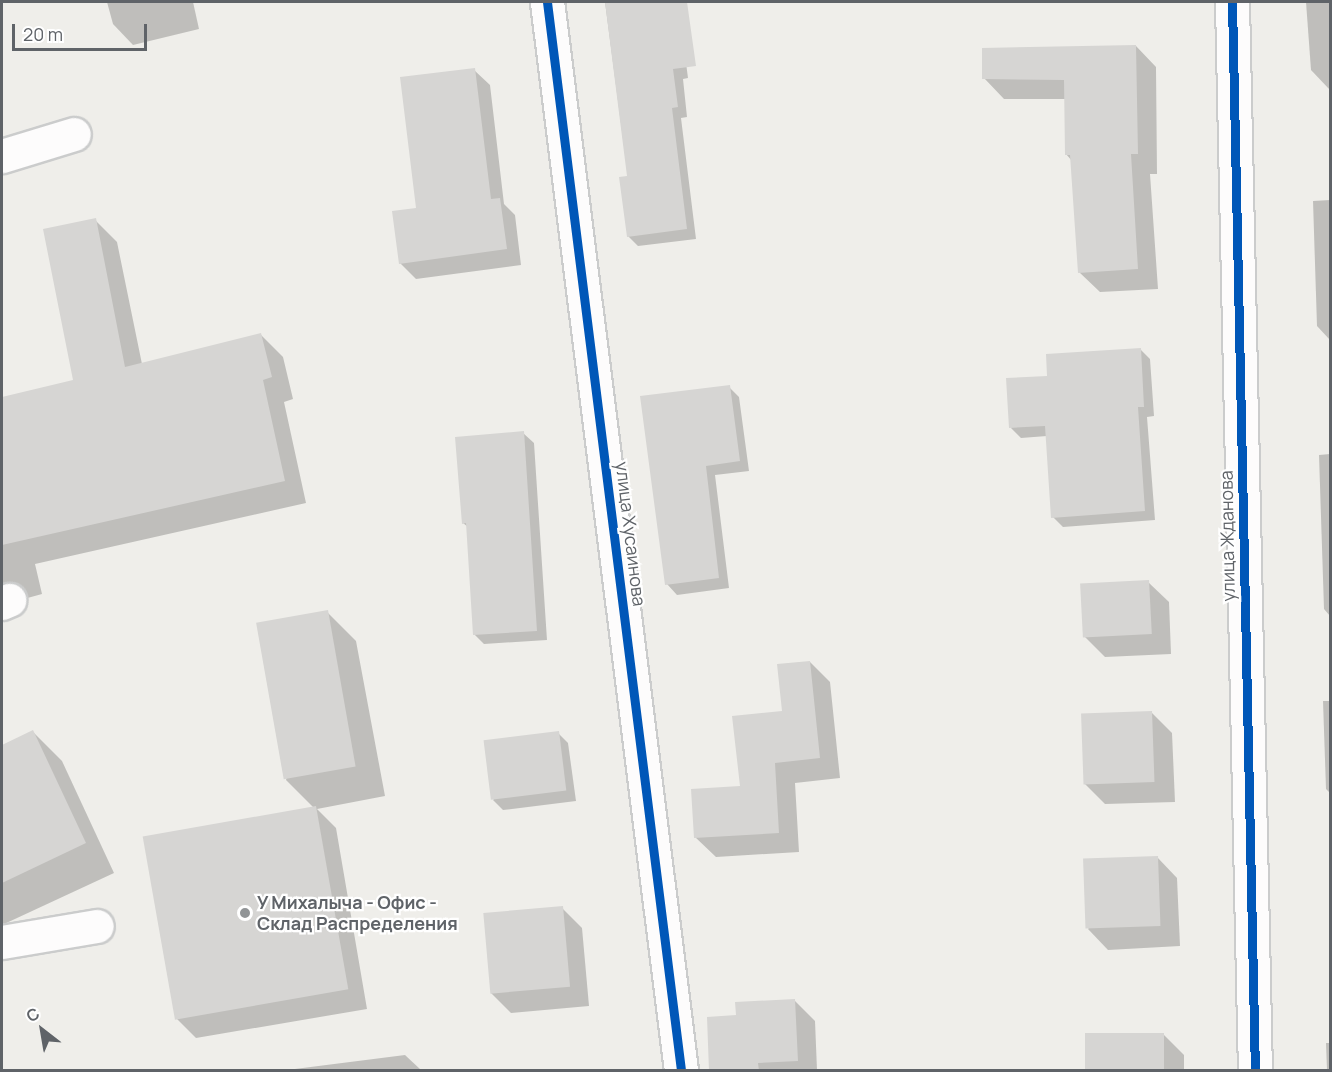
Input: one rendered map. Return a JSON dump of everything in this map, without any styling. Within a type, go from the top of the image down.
[{"type":"street","name":"улица Хусаинова","points":[[547,2],[681,1071]]},
{"type":"street","name":"улица Жданова","points":[[1232,2],[1255,1071]]},
{"type":"street","points":[[2,156],[74,134]]},
{"type":"street","points":[[2,942],[97,926]]},
{"type":"building","points":[[605,2],[687,2],[696,66],[673,69],[678,107],[672,108],[687,229],[627,237],[619,177],[627,176]]},
{"type":"building","points":[[1136,45],[1138,154],[1131,154],[1138,269],[1078,273],[1070,155],[1065,155],[1064,80],[982,79],[982,48]]},
{"type":"building","points":[[475,68],[491,199],[500,198],[507,249],[399,264],[392,211],[416,208],[400,77]]},
{"type":"building","points":[[96,218],[125,367],[261,333],[272,377],[263,380],[285,481],[2,545],[2,397],[73,380],[43,229]]},
{"type":"building","points":[[1141,348],[1144,407],[1138,407],[1145,511],[1051,518],[1045,426],[1009,428],[1006,378],[1047,376],[1046,354]]},
{"type":"building","points":[[730,385],[740,461],[706,466],[719,578],[665,585],[640,396]]},
{"type":"building","points":[[524,431],[537,631],[473,635],[466,523],[462,524],[455,437]]},
{"type":"building","points":[[1149,580],[1152,634],[1083,638],[1080,584]]},
{"type":"building","points":[[328,610],[356,767],[284,779],[256,623]]},
{"type":"building","points":[[810,661],[820,758],[775,763],[779,833],[694,838],[691,789],[740,786],[732,716],[782,711],[777,664]]},
{"type":"building","points":[[1152,711],[1154,782],[1084,784],[1081,713]]},
{"type":"building","points":[[33,730],[86,843],[2,883],[2,745]]},
{"type":"building","points":[[559,731],[566,791],[491,800],[484,740]]},
{"type":"building","name":"У Михалыча - Офис - Склад Распределения","points":[[316,806],[348,989],[175,1020],[143,837]]},
{"type":"building","points":[[1158,856],[1160,926],[1085,929],[1083,859]]},
{"type":"building","points":[[563,906],[570,987],[490,994],[483,913]]},
{"type":"building","points":[[795,999],[798,1061],[758,1063],[759,1071],[709,1071],[707,1017],[736,1015],[735,1002]]},
{"type":"building","points":[[1085,1033],[1164,1033],[1164,1070],[1085,1070]]},
{"type":"cycle path","points":[[547,2],[681,1070]]},
{"type":"cycle path","points":[[1232,2],[1255,1070]]},
{"type":"place","name":"У Михалыча - Офис - Склад Распределения","points":[[245,913]]}]
